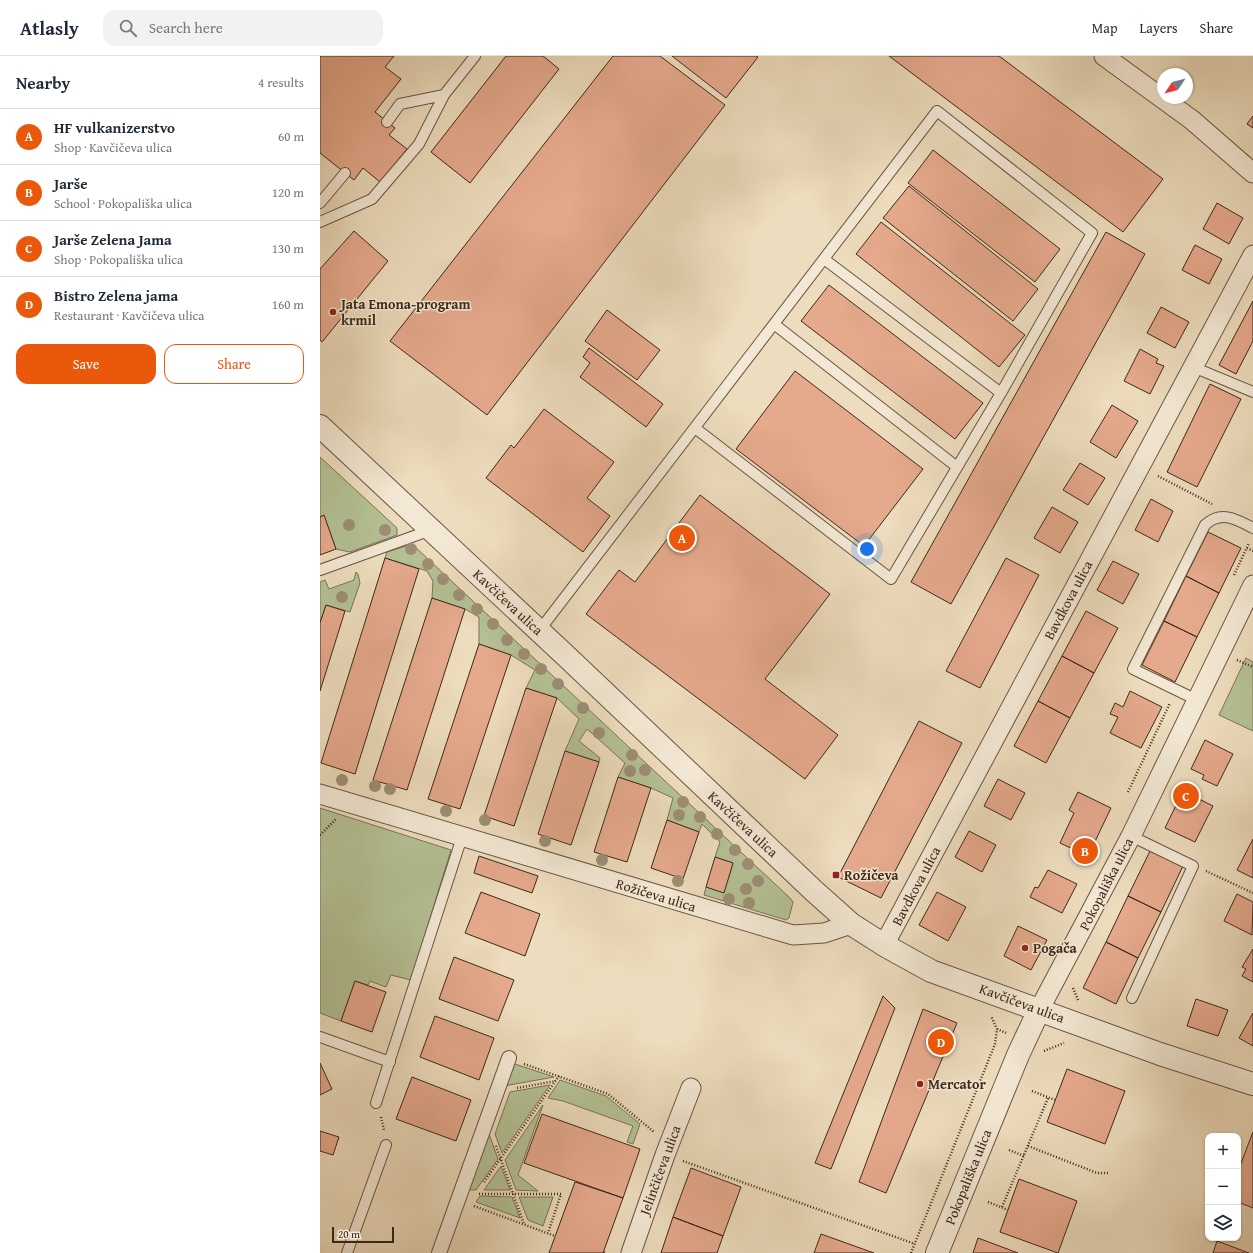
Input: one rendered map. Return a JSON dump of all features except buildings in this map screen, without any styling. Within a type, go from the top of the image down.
[{"type":"street","points":[[1104,56],[1192,120],[1253,173]]},
{"type":"street","name":"Bavdkova ulica","points":[[884,945],[1253,255]]},
{"type":"street","name":"Kavčičeva ulica","points":[[320,426],[814,891],[852,924],[884,945],[931,971],[1167,1056],[1253,1084]]},
{"type":"street","name":"Pokopališka ulica","points":[[937,1253],[1024,1040],[1131,836],[1253,585]]},
{"type":"street","name":"Rožičeva ulica","points":[[320,794],[793,935],[824,934],[852,924]]},
{"type":"street","points":[[439,1253],[457,1199],[509,1058]]},
{"type":"street","name":"Jelinčičeva ulica","points":[[631,1253],[668,1147],[691,1088]]},
{"type":"lane","points":[[320,222],[372,199],[419,144],[444,95],[475,56]]},
{"type":"lane","points":[[387,122],[400,104],[444,95]]},
{"type":"lane","points":[[539,631],[694,428],[937,111],[1092,233],[1001,393],[891,579],[694,428]]},
{"type":"lane","points":[[320,203],[345,173]]},
{"type":"lane","points":[[824,259],[1001,393]]},
{"type":"lane","points":[[774,324],[957,467]]},
{"type":"lane","points":[[1193,367],[1253,392]]},
{"type":"lane","points":[[1197,700],[1133,669],[1203,530],[1209,522],[1220,517],[1230,517],[1253,528]]},
{"type":"lane","points":[[320,570],[431,530]]},
{"type":"lane","points":[[1131,836],[1193,866],[1132,998]]},
{"type":"lane","points":[[376,1103],[462,837]]},
{"type":"lane","points":[[320,1036],[390,1062]]},
{"type":"lane","points":[[347,1253],[386,1145]]},
{"type":"path","points":[[1140,467],[1210,502],[1220,517]]},
{"type":"path","points":[[1247,548],[1253,551]]},
{"type":"path","points":[[1193,866],[1253,893]]},
{"type":"path","points":[[1073,988],[1079,1002]]},
{"type":"path","name":"Pokopališka ulica","points":[[911,1253],[995,1044],[997,1029],[996,1023]]},
{"type":"path","points":[[1046,1050],[1062,1043]]},
{"type":"path","points":[[509,1058],[608,1094],[668,1147],[915,1244]]},
{"type":"path","points":[[548,1233],[561,1194],[476,1194],[559,1076]]},
{"type":"path","points":[[496,1092],[556,1081]]},
{"type":"path","points":[[1032,1091],[1055,1100]]},
{"type":"path","points":[[1002,1207],[1048,1098]]},
{"type":"path","points":[[376,1103],[385,1131],[386,1145]]},
{"type":"path","points":[[487,1118],[524,1224]]},
{"type":"path","points":[[1028,1146],[1097,1173],[1109,1173]]},
{"type":"path","points":[[1009,1150],[1024,1156]]},
{"type":"path","points":[[457,1199],[556,1236]]},
{"type":"path","points":[[988,1202],[1008,1210]]},
{"type":"green space","points":[[320,457],[397,528],[397,535],[350,552],[336,549],[324,516],[320,517]]},
{"type":"green space","points":[[412,544],[790,898],[793,902],[789,918],[786,920],[704,895],[706,887],[724,892],[733,863],[715,857],[720,842],[702,824],[699,832],[667,820],[673,798],[651,788],[618,777],[625,763],[587,729],[579,741],[600,758],[599,762],[565,751],[579,719],[557,698],[526,688],[535,670],[511,655],[479,644],[479,617],[465,609],[432,598],[433,581],[427,571],[385,558],[387,552]]},
{"type":"green space","points":[[356,572],[360,583],[350,612],[326,605],[320,623],[320,582],[325,580],[329,589],[354,580]]},
{"type":"green space","points":[[1246,658],[1253,662],[1253,731],[1219,715]]},
{"type":"green space","points":[[320,808],[451,850],[411,980],[391,975],[386,987],[370,981],[368,985],[355,981],[341,1021],[320,1013]]},
{"type":"green space","points":[[512,1063],[554,1077],[504,1086]]},
{"type":"green space","points":[[560,1080],[606,1096],[640,1124],[633,1144],[627,1142],[633,1126],[563,1101],[548,1098]]},
{"type":"green space","points":[[550,1085],[502,1153],[495,1134],[510,1092]]},
{"type":"green space","points":[[543,1105],[518,1175],[538,1191],[516,1190],[505,1160]]},
{"type":"green space","points":[[488,1131],[498,1159],[476,1190],[466,1190]]},
{"type":"green space","points":[[501,1166],[510,1190],[484,1190]]},
{"type":"green space","points":[[480,1196],[512,1197],[520,1218],[476,1202]]},
{"type":"green space","points":[[519,1197],[553,1197],[543,1226],[528,1220]]},
{"type":"place","name":"Jata Emona-program krmil","points":[[333,312]]},
{"type":"place","name":"HF vulkanizerstvo","points":[[682,538]]},
{"type":"place","name":"Jarše Zelena Jama","points":[[1186,796]]},
{"type":"place","name":"Jarše","points":[[1085,851]]},
{"type":"place","name":"Rožičeva","points":[[836,875]]},
{"type":"place","name":"Pogača","points":[[1025,948]]},
{"type":"place","name":"Bistro Zelena jama","points":[[941,1042]]},
{"type":"place","name":"Mercator","points":[[920,1084]]}]
